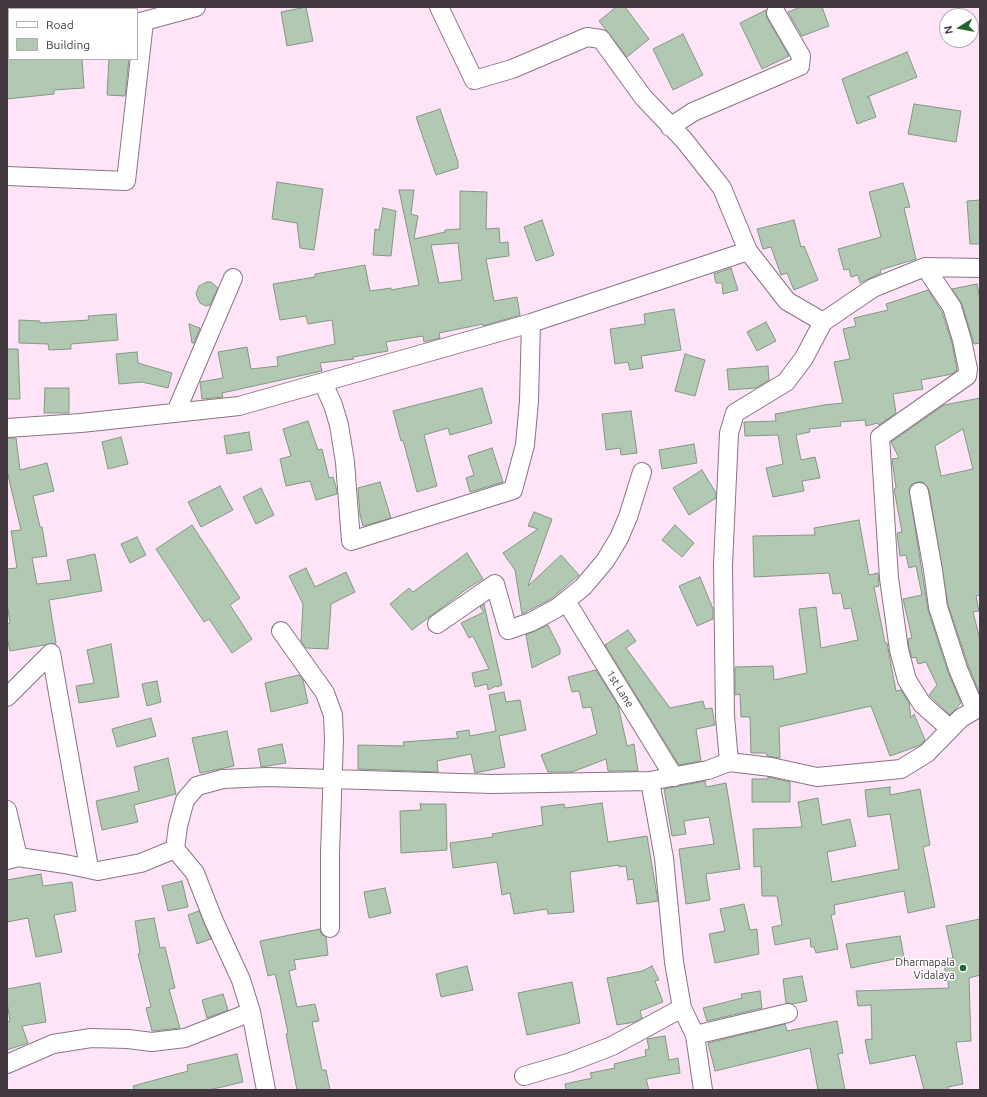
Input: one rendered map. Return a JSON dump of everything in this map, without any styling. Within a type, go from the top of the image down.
[{"type":"street","points":[[138,54],[141,22],[196,7]]},
{"type":"street","points":[[439,7],[474,80],[512,69],[587,37],[601,39],[643,97],[684,140],[722,188],[748,251],[788,301],[823,322]]},
{"type":"street","points":[[670,127],[693,112],[800,66],[801,56],[776,13]]},
{"type":"street","points":[[7,176],[126,182],[137,60]]},
{"type":"street","points":[[7,428],[81,423],[239,406],[531,323],[748,251]]},
{"type":"street","points":[[925,267],[952,307],[962,340],[968,369],[967,376],[880,437],[889,578],[899,650],[907,680],[922,704],[950,728]]},
{"type":"street","points":[[729,762],[725,716],[723,565],[729,433],[735,413],[786,382],[804,358],[823,322],[873,288],[925,267],[980,268]]},
{"type":"street","points":[[176,412],[233,278]]},
{"type":"street","points":[[324,385],[333,405],[339,425],[345,462],[351,541],[512,490],[524,445],[529,401],[531,323]]},
{"type":"street","points":[[437,624],[495,584],[508,630],[531,622],[566,601],[583,587],[605,561],[612,550],[628,517],[642,472]]},
{"type":"street","points":[[266,1090],[251,1012],[241,980],[213,919],[196,873],[175,849],[178,826],[185,800],[197,786],[223,779],[267,777],[499,784],[650,782],[708,770],[729,762],[771,767],[817,777],[901,769],[927,753],[950,728],[978,708],[958,669],[938,607],[934,570],[919,492]]},
{"type":"street","name":"1st Lane","points":[[566,601],[674,777]]},
{"type":"street","points":[[281,631],[325,693],[332,715],[334,739],[330,853],[330,928]]},
{"type":"street","points":[[7,697],[51,653],[89,868]]},
{"type":"street","points":[[650,782],[664,858],[674,962],[682,1008],[695,1035],[703,1090]]},
{"type":"street","points":[[7,810],[13,858],[89,868],[98,871],[141,863],[175,849]]},
{"type":"street","points":[[524,1076],[568,1063],[612,1046],[682,1008]]},
{"type":"street","points":[[7,1064],[53,1044],[91,1038],[128,1039],[152,1042],[185,1038],[251,1012]]},
{"type":"street","points":[[695,1035],[788,1013]]},
{"type":"building","points":[[306,7],[313,41],[287,46],[281,12]]},
{"type":"building","points":[[616,7],[625,7],[649,39],[627,57],[599,21]]},
{"type":"building","points":[[801,7],[822,7],[829,26],[802,36],[788,12]]},
{"type":"building","points":[[766,10],[767,18],[789,56],[762,69],[740,23]]},
{"type":"building","points":[[683,34],[703,75],[673,90],[653,49]]},
{"type":"building","points":[[907,52],[917,77],[867,97],[869,97],[876,117],[857,124],[842,79]]},
{"type":"building","points":[[7,59],[82,60],[84,88],[54,90],[54,94],[7,99]]},
{"type":"building","points":[[109,60],[129,60],[125,96],[107,95]]},
{"type":"building","points":[[914,104],[961,111],[956,142],[908,134]]},
{"type":"building","points":[[440,109],[458,162],[458,168],[436,175],[416,117]]},
{"type":"building","points":[[277,182],[323,189],[314,250],[300,248],[297,223],[272,219]]},
{"type":"building","points":[[903,183],[910,207],[904,208],[916,259],[880,270],[881,273],[860,283],[858,275],[851,277],[849,269],[844,270],[838,249],[881,237],[869,192]]},
{"type":"building","points":[[399,190],[414,190],[411,214],[418,216],[414,239],[445,232],[445,230],[460,229],[460,191],[487,192],[486,229],[499,228],[500,243],[508,242],[509,256],[486,259],[494,301],[517,297],[520,315],[483,326],[483,324],[439,333],[440,338],[424,342],[423,336],[386,342],[388,351],[353,357],[354,359],[320,363],[322,371],[222,393],[223,397],[202,399],[200,382],[223,378],[218,352],[247,347],[251,369],[278,366],[277,357],[335,344],[332,320],[308,324],[306,316],[280,320],[273,284],[315,277],[315,274],[365,265],[370,291],[391,288],[391,290],[419,285]],"holes":[[[458,243],[462,280],[439,283],[431,245]]]},
{"type":"building","points":[[980,200],[980,244],[970,244],[967,201]]},
{"type":"building","points":[[383,208],[396,211],[391,256],[373,255],[375,229],[379,230]]},
{"type":"building","points":[[542,220],[554,255],[536,261],[524,227]]},
{"type":"building","points":[[794,220],[801,247],[804,246],[818,280],[794,290],[787,273],[781,275],[771,247],[763,249],[757,229]]},
{"type":"building","points":[[731,268],[738,290],[723,294],[722,283],[716,283],[714,274]]},
{"type":"building","points":[[207,282],[211,282],[218,288],[210,305],[206,306],[200,303],[196,294],[199,286]]},
{"type":"building","points":[[977,284],[980,299],[980,343],[974,344],[962,304],[952,289]]},
{"type":"building","points":[[928,290],[942,312],[952,343],[957,370],[952,374],[921,380],[923,389],[893,394],[896,413],[879,425],[878,423],[866,426],[865,420],[840,422],[841,426],[809,429],[810,432],[796,435],[801,460],[815,457],[820,478],[802,481],[804,491],[773,497],[766,468],[783,464],[778,435],[745,436],[744,422],[776,421],[775,414],[843,403],[834,362],[850,359],[843,329],[856,326],[854,318],[888,310],[886,304]]},
{"type":"building","points":[[674,309],[681,350],[641,356],[643,368],[630,370],[628,362],[615,364],[610,329],[645,324],[644,314]]},
{"type":"building","points":[[116,314],[118,340],[71,344],[71,349],[49,350],[48,344],[19,343],[19,320],[40,321],[40,323],[89,320],[88,316]]},
{"type":"building","points":[[766,322],[776,341],[757,351],[747,332]]},
{"type":"building","points":[[189,324],[200,328],[194,343],[192,343]]},
{"type":"building","points":[[7,349],[18,349],[20,399],[7,399]]},
{"type":"building","points":[[137,352],[138,363],[172,373],[168,388],[142,382],[119,384],[116,354]]},
{"type":"building","points":[[685,354],[705,360],[695,396],[675,391]]},
{"type":"building","points":[[768,366],[769,380],[756,388],[729,390],[727,369]]},
{"type":"building","points":[[45,388],[69,388],[69,413],[44,413]]},
{"type":"building","points":[[482,388],[492,423],[450,435],[448,428],[424,435],[437,486],[417,492],[403,440],[401,441],[393,411]]},
{"type":"building","points":[[980,398],[980,595],[976,596],[979,611],[973,612],[980,640],[980,694],[968,665],[948,605],[929,490],[923,482],[912,484],[909,489],[928,610],[948,672],[961,703],[950,715],[929,695],[937,685],[926,662],[918,664],[916,657],[912,658],[909,648],[908,639],[912,638],[903,599],[922,595],[916,566],[909,568],[906,555],[900,556],[897,533],[902,532],[894,489],[896,488],[892,459],[899,458],[891,442],[944,405]],"holes":[[[963,429],[973,469],[941,476],[935,446]]]},
{"type":"building","points":[[631,411],[637,453],[621,455],[620,448],[606,450],[602,414]]},
{"type":"building","points":[[308,421],[318,450],[322,449],[329,478],[333,477],[337,494],[316,500],[310,481],[286,486],[280,459],[291,456],[283,429]]},
{"type":"building","points":[[249,432],[252,450],[227,454],[224,436]]},
{"type":"building","points":[[121,437],[128,464],[108,469],[102,442]]},
{"type":"building","points":[[7,438],[16,438],[20,470],[47,463],[54,491],[33,496],[40,527],[42,527],[47,556],[32,558],[37,584],[71,580],[67,560],[95,554],[102,591],[49,600],[56,643],[10,651],[7,638],[7,624],[10,623],[7,603],[7,569],[17,568],[11,531],[21,530],[7,471]]},
{"type":"building","points":[[694,444],[697,463],[662,469],[659,450]]},
{"type":"building","points":[[492,448],[503,482],[470,492],[466,478],[474,475],[468,456]]},
{"type":"building","points":[[702,470],[716,493],[716,498],[689,515],[673,488]]},
{"type":"building","points":[[380,482],[391,518],[363,526],[360,515],[358,488]]},
{"type":"building","points":[[220,486],[233,510],[201,527],[188,502]]},
{"type":"building","points":[[261,488],[274,515],[256,524],[243,497]]},
{"type":"building","points":[[534,512],[552,519],[528,586],[561,555],[579,575],[551,599],[522,614],[515,570],[503,553],[538,529],[528,526]]},
{"type":"building","points":[[859,520],[869,575],[878,573],[879,586],[874,587],[896,691],[901,690],[909,703],[911,718],[914,714],[925,740],[921,745],[890,756],[871,706],[779,727],[780,758],[767,756],[766,753],[751,753],[750,717],[741,717],[740,694],[735,695],[735,667],[773,666],[774,680],[807,673],[799,609],[816,607],[821,648],[858,640],[851,608],[844,609],[841,593],[833,594],[829,573],[754,577],[753,536],[815,535],[814,528]]},
{"type":"building","points":[[192,525],[240,598],[230,605],[252,639],[232,653],[209,619],[204,622],[156,549]]},
{"type":"building","points":[[675,525],[694,543],[682,557],[662,540]]},
{"type":"building","points":[[137,537],[146,555],[130,563],[121,544]]},
{"type":"building","points":[[467,553],[483,579],[468,588],[412,630],[390,604],[409,588],[413,592]]},
{"type":"building","points":[[306,568],[315,587],[346,572],[355,592],[331,604],[328,649],[306,648],[301,641],[303,604],[289,576]]},
{"type":"building","points":[[700,577],[713,609],[713,619],[697,626],[679,586]]},
{"type":"building","points":[[484,604],[502,685],[488,690],[487,684],[475,687],[472,673],[489,669],[473,636],[469,638],[461,623],[484,612],[480,607]]},
{"type":"building","points":[[548,625],[560,649],[560,654],[532,668],[526,635]]},
{"type":"building","points":[[628,630],[636,641],[626,648],[670,708],[703,701],[705,709],[712,708],[715,725],[696,729],[701,761],[679,765],[605,645]]},
{"type":"building","points":[[111,644],[119,697],[79,703],[76,686],[94,683],[87,650]]},
{"type":"building","points":[[596,670],[618,705],[627,746],[634,744],[638,771],[608,771],[606,759],[572,772],[548,772],[541,755],[597,734],[591,707],[583,708],[579,691],[572,692],[568,677]]},
{"type":"building","points":[[299,675],[303,680],[308,703],[271,712],[265,683]]},
{"type":"building","points":[[157,681],[161,702],[147,706],[142,684]]},
{"type":"building","points":[[504,692],[506,702],[520,700],[526,730],[499,736],[505,767],[475,773],[471,754],[437,761],[438,772],[358,769],[358,745],[404,746],[403,742],[458,738],[456,732],[469,730],[470,736],[496,731],[489,695]]},
{"type":"building","points":[[151,718],[156,736],[117,747],[112,729]]},
{"type":"building","points":[[227,731],[234,766],[200,773],[192,738]]},
{"type":"building","points":[[282,744],[286,763],[261,767],[258,749]]},
{"type":"building","points":[[168,758],[176,794],[134,805],[138,822],[102,830],[96,801],[139,791],[134,767]]},
{"type":"building","points":[[768,777],[790,782],[790,802],[752,802],[752,779],[768,779]]},
{"type":"building","points":[[705,781],[706,787],[726,783],[740,869],[706,874],[710,900],[686,904],[679,849],[714,844],[709,817],[684,821],[686,834],[672,836],[664,789]]},
{"type":"building","points":[[890,787],[890,795],[920,789],[930,845],[923,847],[935,907],[908,913],[904,891],[834,905],[835,914],[831,915],[838,949],[816,953],[814,947],[811,947],[810,938],[775,945],[772,927],[782,925],[777,896],[762,896],[761,866],[754,867],[753,829],[802,827],[798,802],[818,798],[822,825],[850,819],[856,846],[827,852],[832,882],[899,869],[890,814],[868,817],[865,790]]},
{"type":"building","points":[[602,803],[608,842],[647,836],[658,901],[637,904],[633,879],[628,880],[626,866],[619,867],[619,865],[570,872],[574,912],[548,914],[547,909],[514,914],[510,893],[502,895],[497,862],[453,868],[450,843],[493,837],[492,834],[543,825],[541,807],[564,804],[565,808]]},
{"type":"building","points":[[420,804],[446,804],[447,850],[401,853],[400,811],[421,810]]},
{"type":"building","points":[[41,874],[43,886],[72,882],[76,911],[54,915],[62,952],[36,957],[28,918],[7,922],[7,880]]},
{"type":"building","points":[[182,881],[188,907],[168,911],[162,886]]},
{"type":"building","points":[[385,888],[391,913],[369,918],[364,892]]},
{"type":"building","points":[[744,904],[750,930],[757,929],[759,954],[715,963],[709,934],[725,931],[720,909]]},
{"type":"building","points":[[199,911],[211,939],[197,944],[188,915]]},
{"type":"building","points":[[154,918],[160,948],[165,947],[175,988],[169,989],[180,1028],[152,1031],[146,1008],[151,1007],[138,954],[140,953],[135,921]]},
{"type":"building","points":[[980,919],[980,975],[969,978],[971,1041],[956,1042],[963,1084],[948,1087],[948,1090],[924,1090],[915,1055],[870,1064],[865,1040],[872,1039],[871,1005],[858,1006],[856,991],[949,988],[943,960],[953,958],[946,926]]},
{"type":"building","points":[[320,929],[321,934],[326,937],[328,955],[294,960],[296,969],[289,971],[297,1007],[315,1004],[319,1021],[312,1022],[322,1070],[326,1070],[330,1090],[297,1090],[286,1034],[288,1033],[275,974],[268,976],[260,941]]},
{"type":"building","points":[[900,936],[904,957],[851,968],[846,944]]},
{"type":"building","points":[[467,966],[473,990],[441,997],[436,974]]},
{"type":"building","points":[[652,966],[659,980],[655,981],[663,1002],[640,1011],[642,1018],[635,1022],[617,1025],[607,978],[642,971]]},
{"type":"building","points":[[802,976],[807,1001],[792,1004],[786,1003],[783,979]]},
{"type":"building","points":[[572,982],[580,1023],[527,1035],[518,993]]},
{"type":"building","points":[[40,983],[46,1022],[22,1026],[28,1043],[7,1050],[7,1022],[10,1021],[7,1002],[7,989]]},
{"type":"building","points":[[760,991],[762,1008],[707,1021],[703,1008],[742,998],[741,994]]},
{"type":"building","points":[[223,994],[228,1010],[207,1018],[202,1000]]},
{"type":"building","points":[[837,1021],[843,1053],[838,1054],[845,1090],[818,1090],[810,1048],[715,1071],[708,1043],[785,1024],[787,1031]]},
{"type":"building","points":[[665,1036],[669,1060],[678,1058],[680,1073],[646,1079],[649,1090],[566,1090],[565,1084],[592,1078],[590,1073],[615,1068],[614,1064],[646,1056],[645,1050],[649,1049],[647,1039]]},
{"type":"building","points":[[237,1054],[243,1082],[209,1090],[134,1090],[133,1086],[188,1071],[187,1065]]},
{"type":"place","name":"Dharmapala Vidalaya","points":[[963,968]]}]
